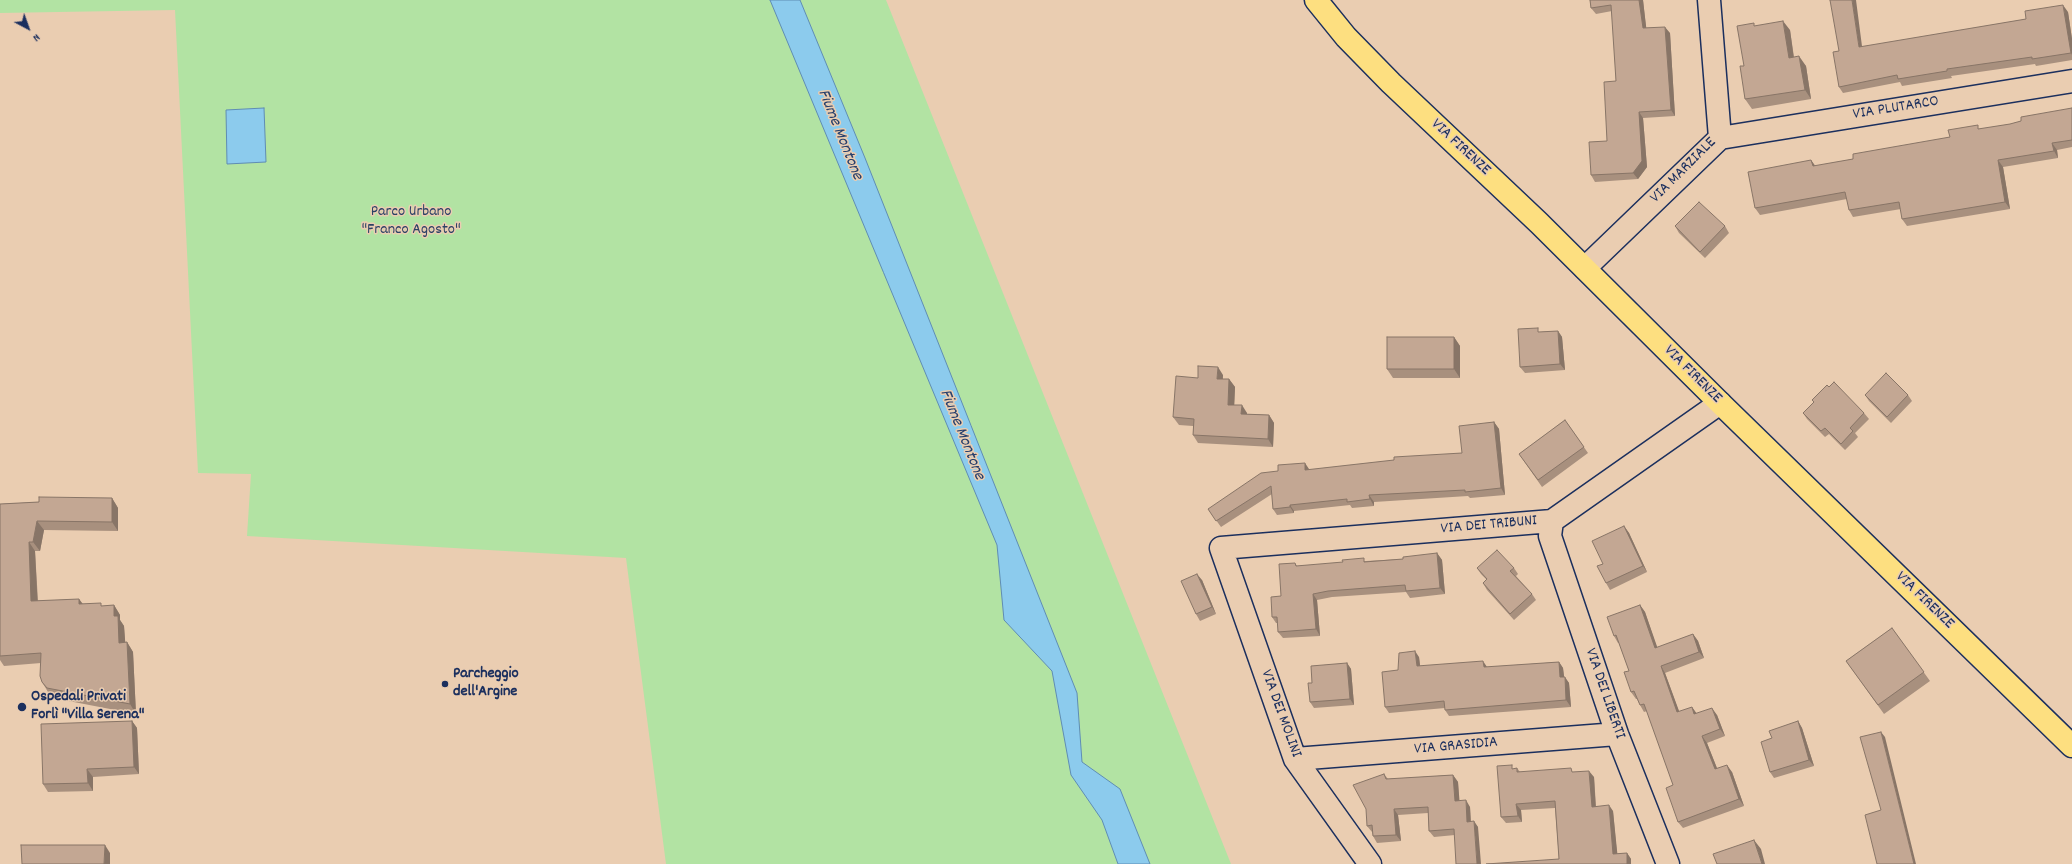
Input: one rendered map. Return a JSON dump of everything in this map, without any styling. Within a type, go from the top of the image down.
[{"type":"main road","name":"VIA FIRENZE","points":[[1316,0],[1346,37],[1391,83],[1585,268],[1720,403],[2072,746]]},
{"type":"street","name":"VIA MARZIALE","points":[[1585,268],[1720,138],[1709,0]]},
{"type":"street","name":"VIA PLUTARCO","points":[[1720,138],[2072,80]]},
{"type":"street","name":"VIA DEI TRIBUNI","points":[[1221,548],[1552,521],[1720,403]]},
{"type":"street","name":"VIA DEI LIBERTI","points":[[1552,521],[1550,536],[1617,734],[1668,864]]},
{"type":"street","name":"VIA DEI MOLINI","points":[[1221,548],[1296,760],[1370,864]]},
{"type":"street","name":"VIA GRASIDIA","points":[[1296,760],[1617,734]]},
{"type":"green space","name":"Parco Urbano \"Franco Agosto\"","points":[[0,0],[886,0],[1231,864],[666,864],[626,558],[247,536],[251,474],[198,473],[175,10],[0,13]]},
{"type":"water","name":"Fiume Montone","points":[[770,0],[800,0],[865,158],[1077,693],[1082,762],[1120,789],[1150,864],[1118,864],[1102,820],[1071,775],[1052,671],[1004,620],[997,545]]},
{"type":"water","points":[[264,108],[266,162],[227,164],[226,110]]},
{"type":"building","points":[[1590,0],[1639,0],[1643,28],[1665,27],[1671,110],[1639,112],[1642,161],[1633,173],[1591,175],[1589,142],[1607,141],[1604,82],[1616,81],[1611,5],[1591,8]]},
{"type":"building","points":[[1830,0],[1852,0],[1859,47],[2026,19],[2025,11],[2063,5],[2071,53],[1947,69],[1947,71],[1898,79],[1897,75],[1839,87],[1833,52],[1839,51]]},
{"type":"building","points":[[1783,21],[1789,58],[1799,56],[1805,90],[1745,99],[1740,66],[1744,66],[1737,26],[1754,23],[1754,26]]},
{"type":"building","points":[[2072,108],[2072,140],[2052,143],[2054,151],[1998,160],[2005,202],[1902,219],[1899,202],[1849,210],[1845,192],[1755,208],[1748,172],[1811,160],[1813,166],[1853,159],[1853,154],[1950,137],[1948,130],[1978,125],[1978,129],[2010,124],[2021,121],[2021,117]]},
{"type":"building","points":[[1699,202],[1725,226],[1700,252],[1675,226]]},
{"type":"building","points":[[1538,328],[1538,332],[1558,331],[1560,364],[1520,367],[1518,329]]},
{"type":"building","points":[[1387,337],[1454,337],[1454,369],[1387,369]]},
{"type":"building","points":[[1198,366],[1218,367],[1217,379],[1229,379],[1228,405],[1242,405],[1241,414],[1269,415],[1268,439],[1193,435],[1194,419],[1173,417],[1176,376],[1198,378]]},
{"type":"building","points":[[1886,373],[1908,395],[1887,417],[1865,395]]},
{"type":"building","points":[[1834,382],[1864,413],[1850,428],[1853,431],[1841,444],[1825,428],[1821,431],[1803,413],[1814,402],[1812,400],[1827,385],[1829,387]]},
{"type":"building","points":[[1565,420],[1584,447],[1538,480],[1519,454]]},
{"type":"building","points":[[1494,422],[1501,488],[1465,492],[1465,490],[1369,495],[1370,499],[1347,502],[1347,499],[1290,505],[1290,507],[1273,509],[1271,486],[1216,521],[1208,509],[1261,473],[1278,471],[1278,465],[1305,463],[1305,470],[1394,460],[1394,457],[1462,453],[1459,426]]},
{"type":"building","points":[[39,497],[112,498],[112,522],[37,521],[33,542],[29,542],[31,601],[79,599],[79,604],[101,603],[101,606],[114,605],[114,616],[118,616],[119,643],[127,642],[130,704],[47,688],[42,682],[40,676],[41,653],[0,656],[0,504],[39,502]]},
{"type":"building","points":[[1624,526],[1643,566],[1606,583],[1597,566],[1603,564],[1592,541]]},
{"type":"building","points":[[1497,550],[1514,568],[1510,571],[1532,594],[1510,614],[1483,583],[1487,579],[1477,568]]},
{"type":"building","points":[[1437,553],[1440,588],[1406,591],[1405,585],[1328,591],[1313,594],[1316,629],[1278,632],[1277,617],[1272,617],[1271,597],[1281,596],[1279,564],[1295,563],[1296,566],[1343,562],[1342,560],[1364,558],[1364,562],[1403,559],[1403,557]]},
{"type":"building","points":[[1197,574],[1212,607],[1196,614],[1181,581]]},
{"type":"building","points":[[1640,605],[1655,648],[1693,634],[1699,652],[1661,666],[1677,712],[1692,707],[1694,714],[1712,708],[1720,729],[1702,736],[1715,769],[1727,765],[1739,799],[1678,822],[1666,788],[1673,785],[1644,704],[1640,705],[1634,691],[1631,692],[1624,672],[1629,671],[1616,635],[1614,636],[1607,617]]},
{"type":"building","points":[[1892,628],[1924,672],[1878,705],[1846,661]]},
{"type":"building","points":[[1415,651],[1417,666],[1483,661],[1484,667],[1559,662],[1560,677],[1565,677],[1566,700],[1445,710],[1444,701],[1385,707],[1382,672],[1398,670],[1399,653]]},
{"type":"building","points":[[1347,663],[1350,699],[1310,702],[1308,683],[1312,683],[1311,666]]},
{"type":"building","points":[[132,721],[134,767],[87,769],[88,783],[43,784],[41,724]]},
{"type":"building","points":[[1798,721],[1809,760],[1770,772],[1761,742],[1772,738],[1769,731]]},
{"type":"building","points":[[1881,732],[1914,864],[1877,864],[1865,815],[1881,810],[1860,737]]},
{"type":"building","points":[[1512,765],[1512,769],[1517,768],[1517,772],[1571,768],[1572,772],[1589,771],[1592,807],[1609,805],[1613,854],[1627,853],[1627,864],[1486,864],[1559,859],[1555,801],[1516,804],[1518,816],[1501,817],[1497,766]]},
{"type":"building","points":[[1384,774],[1386,779],[1453,775],[1455,801],[1466,800],[1467,822],[1474,821],[1477,864],[1456,864],[1454,829],[1429,831],[1428,807],[1394,809],[1396,835],[1373,836],[1372,825],[1367,826],[1366,809],[1353,785]]},
{"type":"building","points":[[1754,840],[1762,864],[1717,864],[1713,854]]},
{"type":"building","points":[[21,845],[105,845],[104,864],[22,864]]},
{"type":"place","name":"Parcheggio dell'Argine","points":[[445,684]]},
{"type":"place","name":"Ospedali Privati Forlì \"Villa Serena\"","points":[[22,707]]}]
